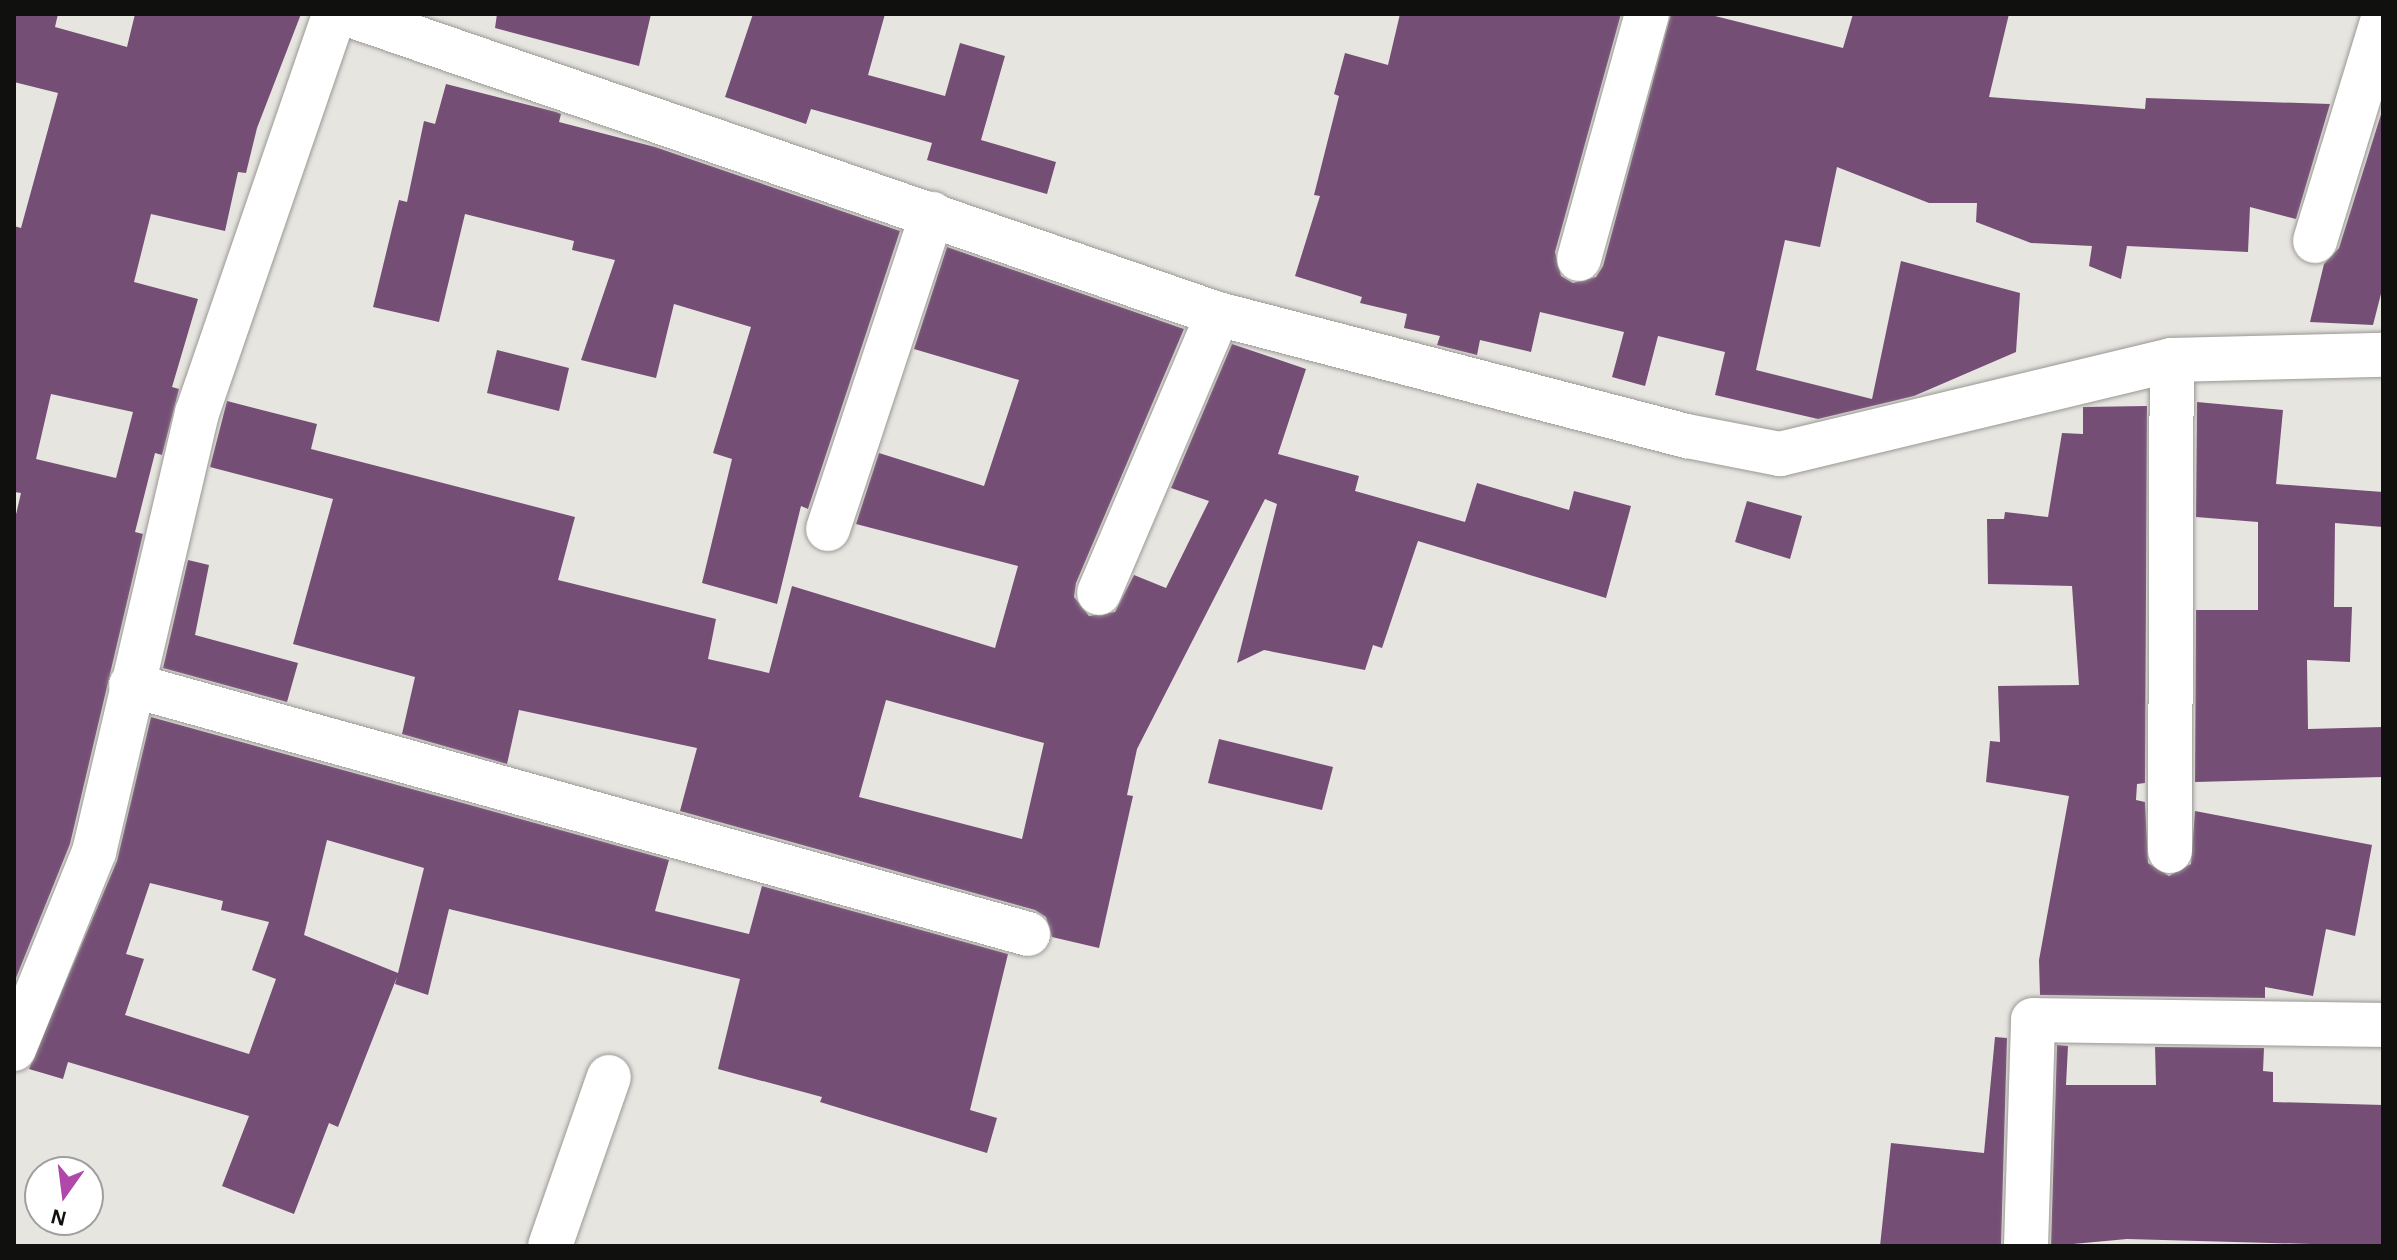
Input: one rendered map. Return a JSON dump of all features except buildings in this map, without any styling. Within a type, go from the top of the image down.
[{"type":"street","points":[[14,1049],[94,852],[197,413],[334,14]]},
{"type":"street","points":[[347,14],[1218,314],[1687,436],[1780,454],[2172,360],[2383,355]]},
{"type":"street","points":[[1579,259],[1647,14]]},
{"type":"street","points":[[2315,241],[2383,18]]},
{"type":"street","points":[[828,529],[932,214]]},
{"type":"street","points":[[1099,593],[1218,314]]},
{"type":"street","points":[[2170,851],[2172,360]]},
{"type":"street","points":[[131,685],[1028,934]]},
{"type":"street","points":[[2026,1246],[2033,1020],[2383,1025]]},
{"type":"street","points":[[550,1246],[609,1077]]}]
